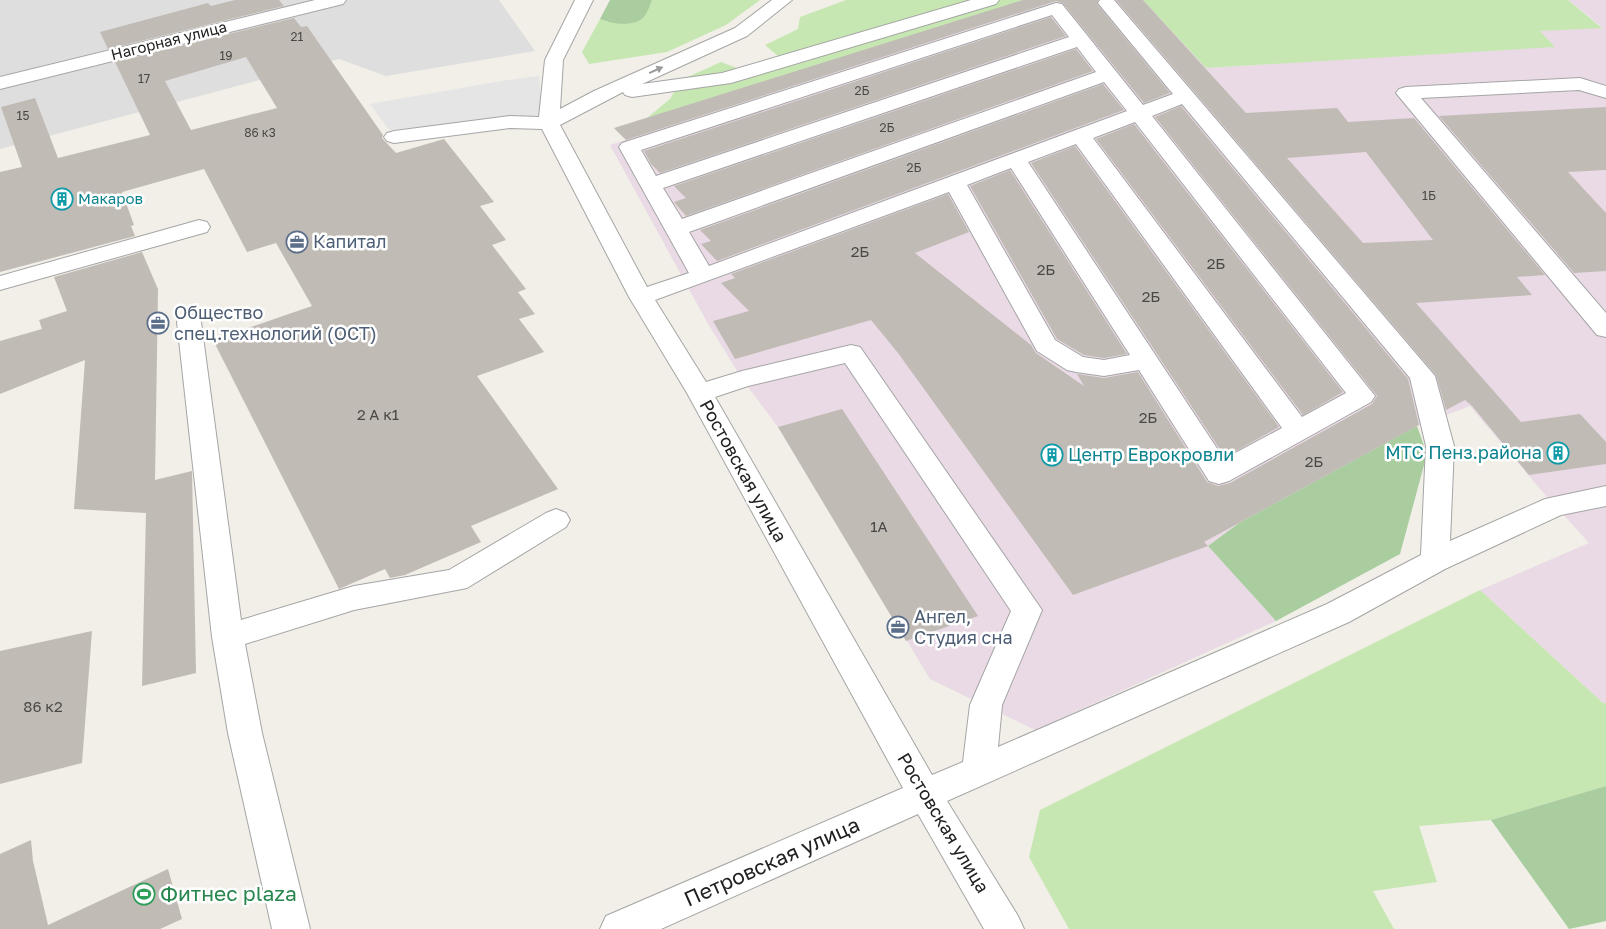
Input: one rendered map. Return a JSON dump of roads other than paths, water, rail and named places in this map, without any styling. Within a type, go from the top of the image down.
[{"type":"street","name":"Нагорная улица","points":[[0,83],[337,0]]},
{"type":"street","points":[[549,123],[554,60],[584,0]]},
{"type":"street","points":[[394,137],[510,122],[549,123],[601,95],[741,32],[783,0]]},
{"type":"street","points":[[601,95],[724,79],[990,0]]},
{"type":"street","points":[[1107,2],[1422,376],[1440,446],[1435,561]]},
{"type":"street","points":[[704,276],[629,147],[1056,8],[1362,396],[1219,474],[1016,159]]},
{"type":"street","points":[[651,185],[1081,39]]},
{"type":"street","points":[[676,229],[1108,74]]},
{"type":"street","points":[[1606,92],[1580,84],[1406,94],[1606,329]]},
{"type":"street","points":[[641,297],[704,276],[1186,96]]},
{"type":"street","name":"Ростовская улица","points":[[549,123],[641,297],[700,393],[925,795],[1005,929]]},
{"type":"street","points":[[1080,135],[1298,431]]},
{"type":"street","points":[[955,182],[1046,345],[1076,364],[1104,368],[1146,361]]},
{"type":"street","points":[[0,283],[199,227]]},
{"type":"street","points":[[189,322],[228,637],[246,733],[291,929]]},
{"type":"street","points":[[700,393],[742,379],[851,353],[1027,610],[986,705],[979,772]]},
{"type":"street","name":"Петровская улица","points":[[619,929],[1338,613],[1435,561],[1555,506],[1606,496]]},
{"type":"street","points":[[228,637],[354,598],[456,580],[556,520]]},
{"type":"place","name":"Макаров","points":[[62,199]]},
{"type":"place","name":"Капитал","points":[[297,242]]},
{"type":"place","name":"Общество спец.технологий (ОСТ)","points":[[158,323]]},
{"type":"place","name":"МТС Пенз.района","points":[[1558,453]]},
{"type":"place","name":"Центр Еврокровли","points":[[1052,455]]},
{"type":"place","name":"Ангел, Студия сна","points":[[898,627]]},
{"type":"place","name":"Фитнес plaza","points":[[144,894]]}]
